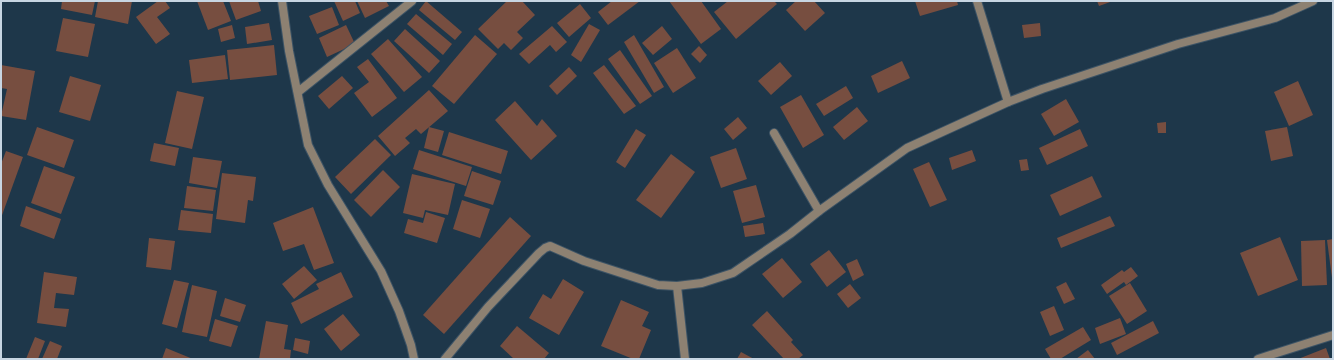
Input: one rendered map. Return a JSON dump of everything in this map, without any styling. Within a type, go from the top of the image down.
[{"type":"street","points":[[282,1],[289,51],[308,145],[328,185],[381,271],[401,318],[411,345],[414,359]]},
{"type":"street","points":[[298,92],[412,1]]},
{"type":"street","points":[[977,1],[1008,102]]},
{"type":"street","points":[[445,359],[488,307],[545,248],[550,246],[584,260],[658,286],[678,286],[702,283],[733,273],[790,234],[819,211],[907,148],[1008,102],[1042,89],[1178,44],[1275,18],[1314,1]]},
{"type":"street","points":[[774,133],[819,211]]},
{"type":"street","points":[[678,286],[685,359]]},
{"type":"street","points":[[1258,359],[1333,335]]},
{"type":"building","points":[[62,1],[95,1],[92,15],[61,9]]},
{"type":"building","points":[[98,1],[132,1],[128,24],[95,17]]},
{"type":"building","points":[[158,1],[165,1],[170,8],[157,17],[170,34],[156,44],[136,17]]},
{"type":"building","points":[[197,1],[223,1],[231,21],[208,30]]},
{"type":"building","points":[[229,1],[258,1],[261,11],[236,20]]},
{"type":"building","points":[[334,1],[355,1],[360,13],[343,21]]},
{"type":"building","points":[[357,1],[386,1],[389,6],[365,18]]},
{"type":"building","points":[[426,1],[462,32],[455,40],[419,10]]},
{"type":"building","points":[[507,1],[522,1],[535,15],[517,32],[523,38],[511,50],[504,43],[498,49],[478,29]]},
{"type":"building","points":[[612,1],[640,1],[608,25],[598,12]]},
{"type":"building","points":[[669,1],[701,1],[721,29],[701,44]]},
{"type":"building","points":[[728,1],[774,1],[777,4],[736,39],[714,12]]},
{"type":"building","points":[[796,1],[814,1],[825,13],[805,31],[786,10]]},
{"type":"building","points":[[915,1],[957,1],[958,5],[920,16]]},
{"type":"building","points":[[1097,1],[1113,1],[1099,6]]},
{"type":"building","points":[[580,4],[591,18],[569,37],[557,23]]},
{"type":"building","points":[[332,7],[339,25],[317,34],[309,16]]},
{"type":"building","points":[[416,14],[452,44],[443,55],[407,24]]},
{"type":"building","points":[[63,18],[95,24],[88,57],[56,51]]},
{"type":"building","points":[[269,23],[272,40],[247,44],[245,27]]},
{"type":"building","points":[[1040,23],[1041,36],[1024,38],[1022,25]]},
{"type":"building","points":[[589,24],[600,30],[581,62],[571,55]]},
{"type":"building","points":[[232,25],[235,38],[221,42],[218,29]]},
{"type":"building","points":[[346,25],[355,44],[327,57],[319,38]]},
{"type":"building","points":[[552,26],[567,42],[556,52],[550,45],[529,64],[519,54]]},
{"type":"building","points":[[662,26],[672,39],[653,55],[642,43]]},
{"type":"building","points":[[405,29],[440,61],[429,73],[394,41]]},
{"type":"building","points":[[475,35],[497,54],[454,104],[432,86]]},
{"type":"building","points":[[634,35],[664,87],[654,93],[624,42]]},
{"type":"building","points":[[388,39],[422,77],[404,92],[371,54]]},
{"type":"building","points":[[274,45],[277,75],[230,80],[227,50]]},
{"type":"building","points":[[699,46],[707,55],[700,63],[691,54]]},
{"type":"building","points":[[677,48],[696,78],[673,93],[654,63]]},
{"type":"building","points":[[620,50],[652,96],[640,104],[608,59]]},
{"type":"building","points":[[225,55],[228,79],[192,83],[189,60]]},
{"type":"building","points":[[368,59],[397,98],[372,117],[354,93],[369,82],[357,67]]},
{"type":"building","points":[[902,61],[910,78],[878,93],[871,76]]},
{"type":"building","points":[[780,62],[792,76],[771,95],[758,81]]},
{"type":"building","points":[[1,65],[35,71],[26,120],[1,116],[7,89],[1,88]]},
{"type":"building","points":[[604,65],[636,106],[624,114],[593,73]]},
{"type":"building","points":[[569,67],[577,76],[557,95],[549,86]]},
{"type":"building","points":[[70,76],[101,85],[90,121],[59,112]]},
{"type":"building","points":[[342,76],[353,88],[329,109],[318,96]]},
{"type":"building","points":[[1298,81],[1313,115],[1289,126],[1274,92]]},
{"type":"building","points":[[846,86],[853,98],[824,116],[816,104]]},
{"type":"building","points":[[429,90],[448,111],[421,134],[416,129],[405,138],[410,143],[395,156],[378,136]]},
{"type":"building","points":[[177,91],[204,97],[192,149],[165,143]]},
{"type":"building","points":[[801,95],[824,135],[803,148],[780,107]]},
{"type":"building","points":[[1066,99],[1079,122],[1054,136],[1041,114]]},
{"type":"building","points":[[515,101],[537,126],[542,119],[557,136],[531,160],[495,120]]},
{"type":"building","points":[[857,107],[868,121],[844,140],[833,127]]},
{"type":"building","points":[[738,117],[747,128],[733,140],[724,129]]},
{"type":"building","points":[[1166,122],[1166,133],[1158,133],[1157,123]]},
{"type":"building","points":[[37,127],[74,140],[64,168],[27,155]]},
{"type":"building","points":[[429,127],[444,131],[438,152],[424,148]]},
{"type":"building","points":[[1287,127],[1293,156],[1271,161],[1265,131]]},
{"type":"building","points":[[636,129],[646,135],[625,168],[616,162]]},
{"type":"building","points":[[1080,129],[1088,146],[1047,165],[1039,148]]},
{"type":"building","points":[[449,132],[508,151],[501,174],[442,155]]},
{"type":"building","points":[[375,139],[391,155],[351,194],[335,177]]},
{"type":"building","points":[[154,143],[179,148],[175,166],[150,161]]},
{"type":"building","points":[[736,148],[747,179],[721,188],[710,157]]},
{"type":"building","points":[[419,150],[472,167],[466,186],[413,169]]},
{"type":"building","points":[[972,150],[976,161],[952,170],[949,158]]},
{"type":"building","points":[[6,151],[23,157],[1,218],[1,164]]},
{"type":"building","points":[[671,154],[695,172],[661,218],[636,200]]},
{"type":"building","points":[[193,157],[222,161],[217,188],[189,183]]},
{"type":"building","points":[[1027,159],[1029,170],[1021,171],[1019,160]]},
{"type":"building","points":[[929,162],[947,200],[930,207],[913,169]]},
{"type":"building","points":[[44,166],[75,177],[61,214],[31,203]]},
{"type":"building","points":[[383,170],[400,187],[371,217],[354,200]]},
{"type":"building","points":[[472,171],[501,181],[493,205],[464,196]]},
{"type":"building","points":[[222,173],[256,177],[253,201],[248,200],[245,223],[216,219]]},
{"type":"building","points":[[412,174],[455,184],[448,215],[425,210],[423,218],[403,213]]},
{"type":"building","points":[[1092,176],[1102,197],[1060,216],[1050,195]]},
{"type":"building","points":[[756,185],[765,217],[742,223],[733,191]]},
{"type":"building","points":[[187,186],[216,190],[213,211],[184,208]]},
{"type":"building","points":[[462,200],[490,209],[480,238],[453,229]]},
{"type":"building","points":[[26,206],[61,219],[54,239],[20,226]]},
{"type":"building","points":[[313,207],[334,263],[314,270],[304,244],[283,251],[273,223]]},
{"type":"building","points":[[181,210],[213,214],[211,233],[178,230]]},
{"type":"building","points":[[426,212],[445,218],[437,243],[404,233],[408,219],[423,223]]},
{"type":"building","points":[[1110,216],[1115,226],[1061,248],[1057,238]]},
{"type":"building","points":[[510,217],[531,236],[444,334],[423,315]]},
{"type":"building","points":[[763,223],[765,234],[745,237],[743,226]]},
{"type":"building","points":[[1280,237],[1298,280],[1258,296],[1240,253]]},
{"type":"building","points":[[149,238],[175,241],[171,270],[146,267]]},
{"type":"building","points":[[1333,239],[1333,278],[1332,278],[1327,240]]},
{"type":"building","points":[[1325,240],[1327,285],[1302,286],[1301,241]]},
{"type":"building","points":[[829,250],[846,272],[827,287],[810,264]]},
{"type":"building","points":[[782,258],[802,282],[783,298],[762,274]]},
{"type":"building","points":[[857,259],[864,275],[853,281],[846,264]]},
{"type":"building","points":[[304,266],[317,280],[294,299],[282,284]]},
{"type":"building","points":[[1131,267],[1138,276],[1126,285],[1124,282],[1107,294],[1101,285],[1122,270],[1124,272]]},
{"type":"building","points":[[44,272],[77,277],[74,295],[56,293],[54,308],[69,309],[66,327],[37,323]]},
{"type":"building","points":[[341,272],[353,297],[301,324],[291,303],[319,289],[316,284]]},
{"type":"building","points":[[563,279],[584,292],[559,335],[529,318],[543,294],[551,299]]},
{"type":"building","points":[[174,280],[189,283],[177,328],[162,324]]},
{"type":"building","points":[[1066,282],[1075,299],[1064,304],[1056,287]]},
{"type":"building","points":[[1130,283],[1147,311],[1127,324],[1109,296]]},
{"type":"building","points":[[850,284],[861,298],[848,308],[837,294]]},
{"type":"building","points":[[192,285],[217,291],[207,337],[182,332]]},
{"type":"building","points":[[225,298],[246,305],[240,322],[220,316]]},
{"type":"building","points":[[621,300],[649,312],[642,326],[651,330],[639,359],[633,359],[601,346]]},
{"type":"building","points":[[1054,306],[1064,330],[1050,336],[1040,312]]},
{"type":"building","points":[[767,311],[793,340],[791,342],[803,355],[798,359],[784,359],[752,325]]},
{"type":"building","points":[[343,314],[360,335],[341,351],[324,329]]},
{"type":"building","points":[[1120,318],[1126,334],[1100,344],[1095,328]]},
{"type":"building","points":[[215,319],[238,326],[231,347],[209,341]]},
{"type":"building","points":[[266,321],[288,325],[284,349],[291,350],[290,359],[259,359]]},
{"type":"building","points":[[1153,321],[1159,333],[1117,355],[1111,343]]},
{"type":"building","points":[[517,326],[549,353],[544,359],[514,359],[500,346]]},
{"type":"building","points":[[1083,327],[1091,340],[1060,359],[1051,359],[1045,349]]},
{"type":"building","points":[[35,337],[45,341],[38,359],[26,359]]},
{"type":"building","points":[[295,338],[310,341],[308,354],[293,350]]},
{"type":"building","points":[[50,341],[62,346],[57,359],[42,359]]},
{"type":"building","points":[[166,348],[193,359],[162,359]]},
{"type":"building","points":[[1326,348],[1330,359],[1298,359]]},
{"type":"building","points":[[1088,350],[1095,359],[1076,359]]},
{"type":"building","points":[[741,352],[754,359],[737,359]]}]
